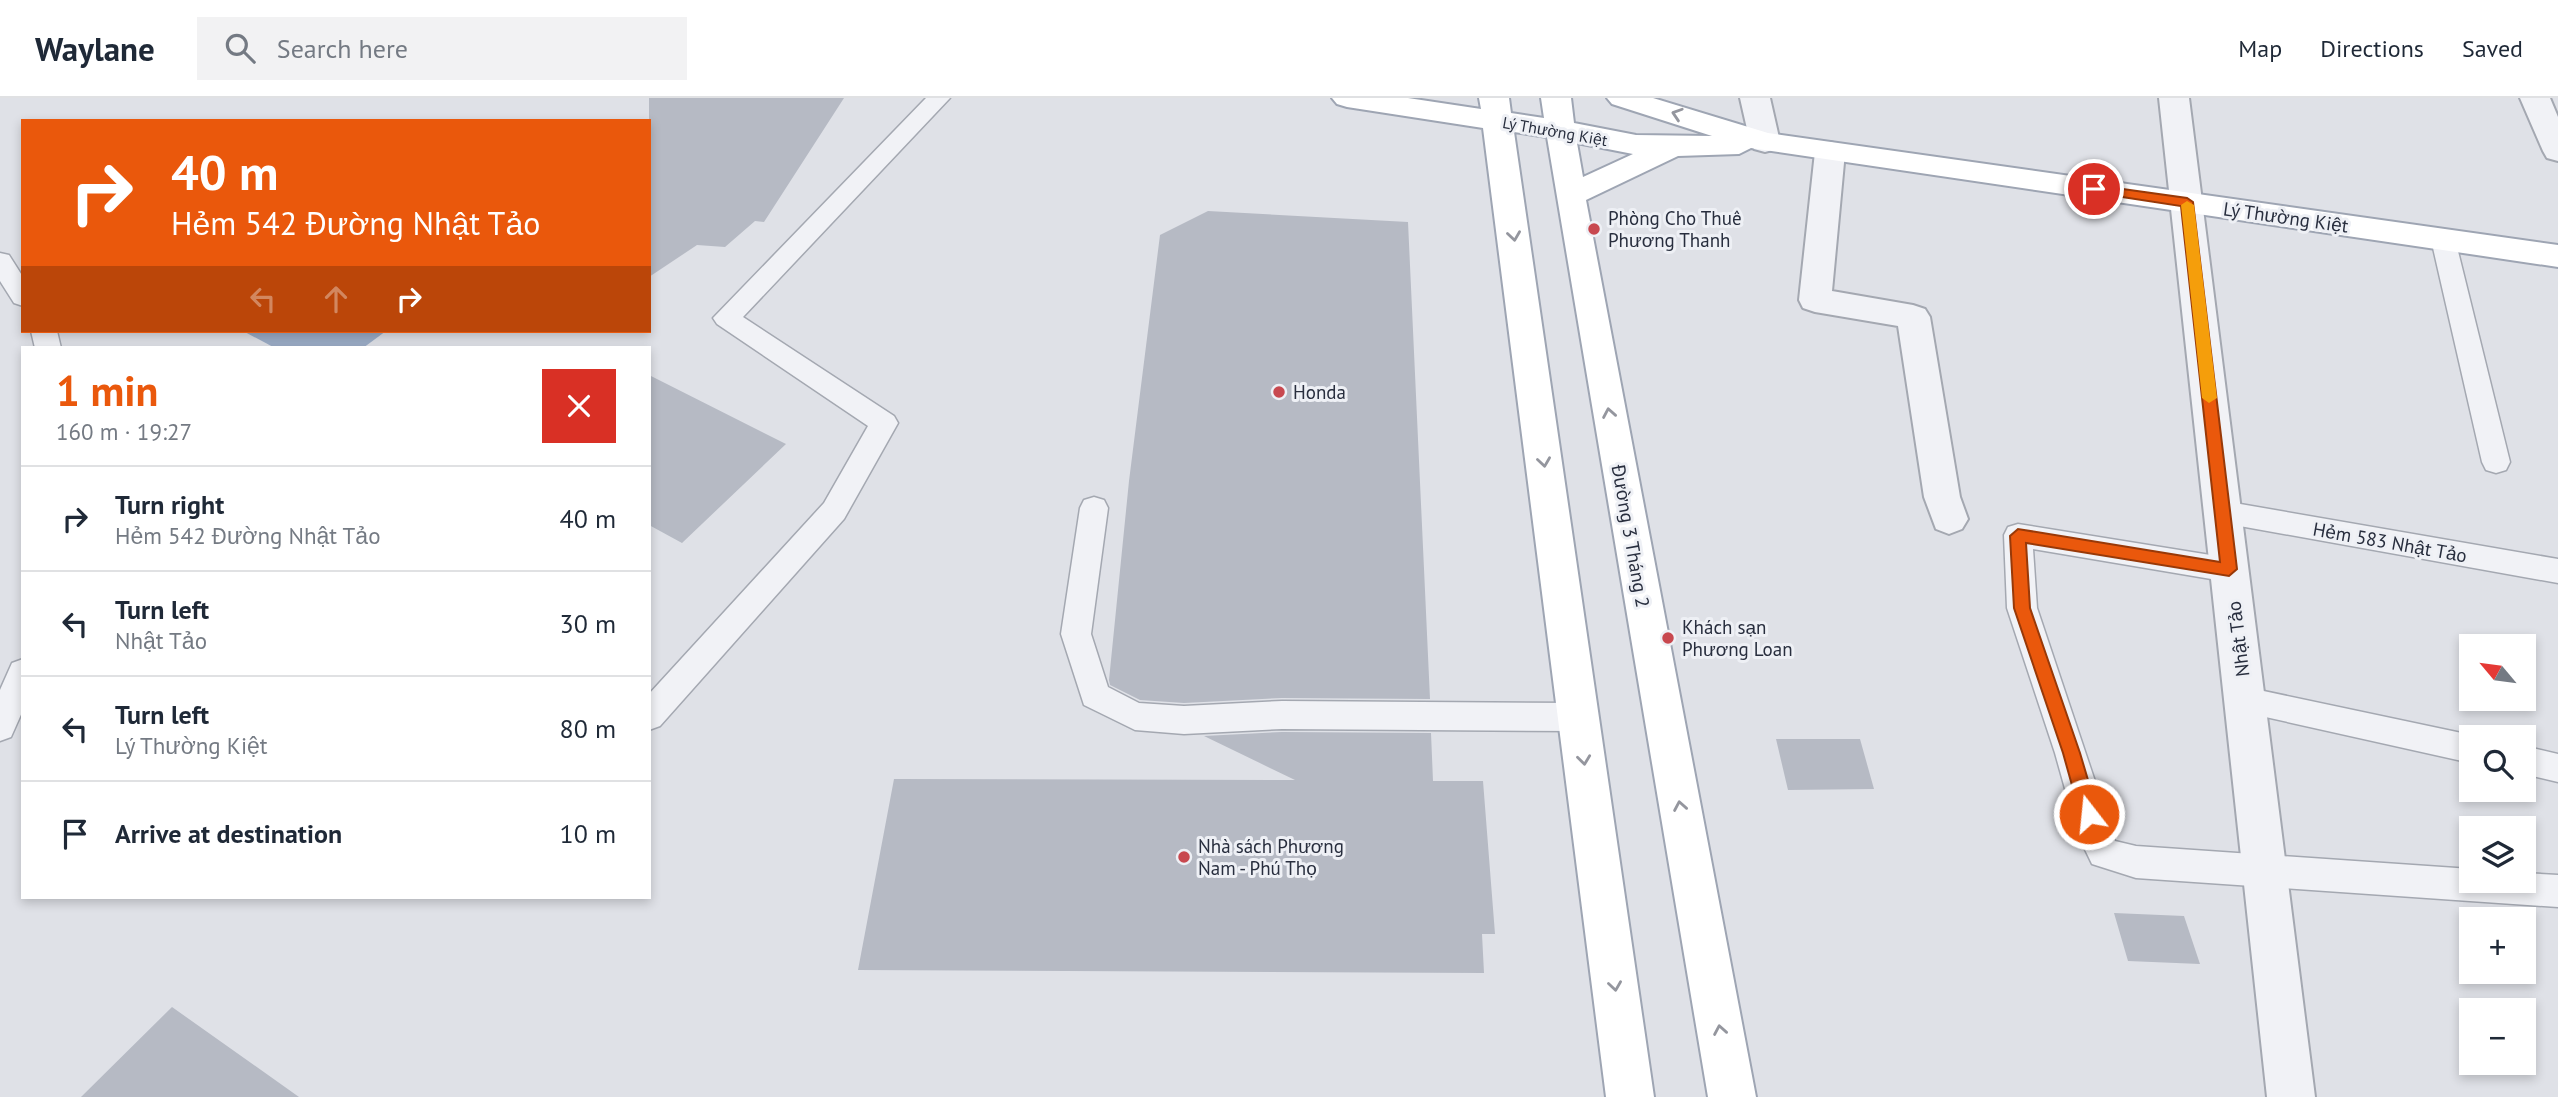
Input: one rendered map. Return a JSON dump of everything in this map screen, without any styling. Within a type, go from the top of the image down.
[{"type":"main road","name":"Lý Thường Kiệt","points":[[1347,98],[1409,107],[1558,114],[1636,145],[1674,147],[1765,142]]},
{"type":"main road","name":"Lý Thường Kiệt","points":[[1622,98],[1765,142],[2558,256]]},
{"type":"main road","points":[[1409,107],[1454,133],[1505,178]]},
{"type":"main road","points":[[1496,109],[1630,1097]]},
{"type":"main road","name":"Đường 3 Tháng 2","points":[[1558,114],[1570,195],[1732,1097]]},
{"type":"main road","points":[[1570,195],[1674,147]]},
{"type":"street","points":[[1755,98],[1765,142]]},
{"type":"street","name":"Nhật Tảo","points":[[2174,98],[2291,1097]]},
{"type":"street","points":[[2535,98],[2558,151]]},
{"type":"street","points":[[1830,152],[1815,300],[1913,317],[1942,497],[1949,519]]},
{"type":"lane","points":[[651,714],[834,511],[884,423],[726,318],[939,98]]},
{"type":"lane","points":[[2443,239],[2496,462]]},
{"type":"lane","points":[[0,261],[21,294]]},
{"type":"lane","points":[[1094,508],[1076,634],[1095,696],[1135,716],[1184,720],[1282,715],[1578,717]]},
{"type":"lane","name":"Hẻm 583 Nhật Tảo","points":[[2223,512],[2558,571]]},
{"type":"lane","points":[[2229,569],[2018,536],[2022,608],[2071,753],[2095,835],[2105,853],[2136,862],[2558,891]]},
{"type":"lane","points":[[0,727],[21,677]]},
{"type":"lane","points":[[2245,700],[2459,746]]},
{"type":"lane","points":[[2536,763],[2558,768]]},
{"type":"water","points":[[247,333],[383,333],[366,346],[271,346]]},
{"type":"building","points":[[649,98],[844,98],[764,222],[755,221],[725,247],[697,245],[651,276]]},
{"type":"building","name":"Honda","points":[[1208,211],[1408,222],[1430,699],[1282,698],[1184,703],[1140,700],[1110,685],[1129,481],[1160,235]]},
{"type":"building","points":[[651,376],[786,444],[682,543],[651,526]]},
{"type":"building","name":"Nhà sách Phương Nam - Phú Thọ","points":[[1282,732],[1431,733],[1433,781],[1483,781],[1495,934],[1482,934],[1484,973],[858,970],[894,779],[1295,780],[1204,736]]},
{"type":"building","points":[[1776,739],[1860,739],[1874,789],[1788,790]]},
{"type":"building","points":[[2114,913],[2184,916],[2200,964],[2128,961]]},
{"type":"building","points":[[172,1007],[299,1097],[81,1097]]},
{"type":"slow traffic","points":[[2187,205],[2209,398]]},
{"type":"place","name":"Phòng Cho Thuê Phương Thanh","points":[[1594,229]]},
{"type":"place","name":"Honda","points":[[1279,392]]},
{"type":"place","name":"Khách sạn Phương Loan","points":[[1668,638]]},
{"type":"place","name":"Nhà sách Phương Nam - Phú Thọ","points":[[1184,857]]},
{"type":"route","points":[[2089,814],[2022,608],[2018,536],[2229,569],[2187,202],[2094,189]]}]
